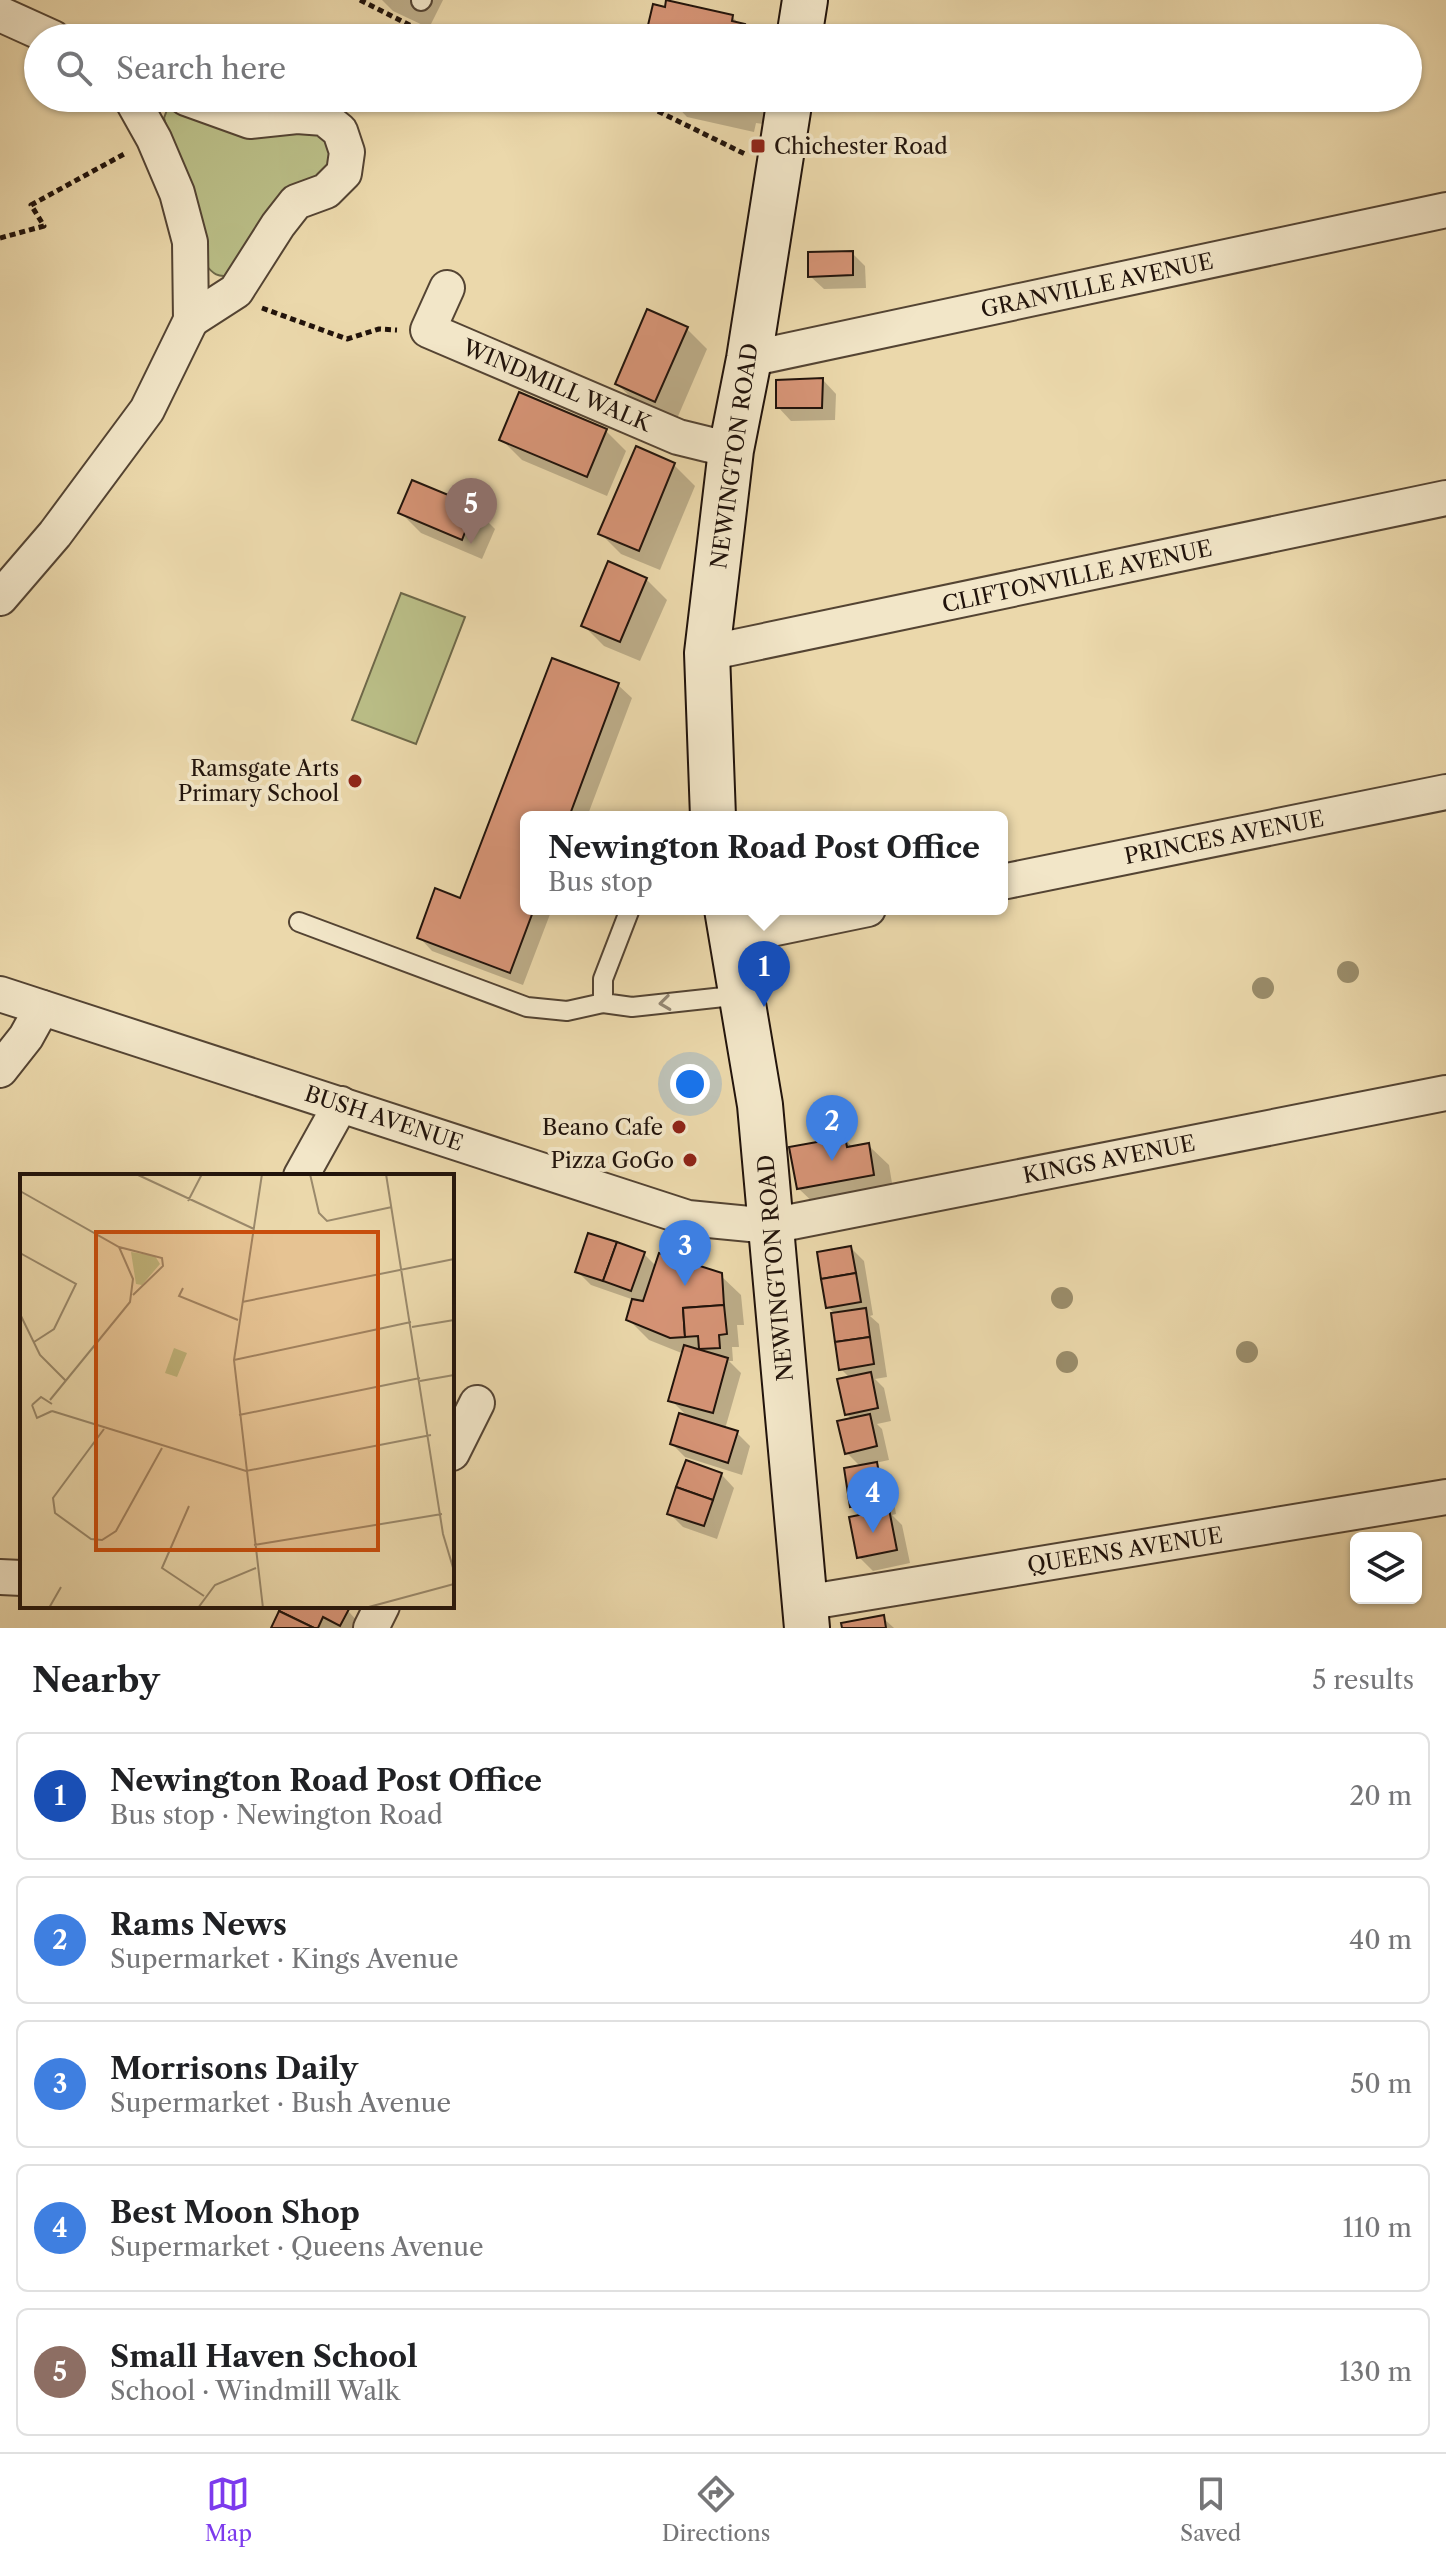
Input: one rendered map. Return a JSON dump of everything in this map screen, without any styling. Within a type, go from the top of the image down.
[{"type":"main road","points":[[801,24],[805,0]]},
{"type":"main road","name":"NEWINGTON ROAD","points":[[713,811],[707,653],[731,450],[749,359],[788,112]]},
{"type":"main road","name":"NEWINGTON ROAD","points":[[730,923],[760,1105],[806,1615]]},
{"type":"street","points":[[0,14],[24,25]]},
{"type":"street","points":[[0,598],[55,534],[147,410],[191,320],[190,242],[177,193],[139,112]]},
{"type":"street","points":[[191,320],[236,291],[296,202],[326,191],[344,173],[347,152],[340,131],[324,118],[297,116],[250,121],[225,112]]},
{"type":"street","name":"GRANVILLE AVENUE","points":[[749,359],[1446,210]]},
{"type":"street","points":[[428,330],[447,288]]},
{"type":"street","name":"WINDMILL WALK","points":[[428,330],[678,437],[731,450]]},
{"type":"street","name":"CLIFTONVILLE AVENUE","points":[[707,653],[1446,498]]},
{"type":"street","name":"PRINCES AVENUE","points":[[1008,881],[1446,792]]},
{"type":"street","points":[[730,923],[809,915]]},
{"type":"street","name":"BUSH AVENUE","points":[[0,994],[688,1218],[771,1226]]},
{"type":"street","points":[[0,1070],[26,1037],[42,1008]]},
{"type":"street","name":"KINGS AVENUE","points":[[771,1226],[1446,1093]]},
{"type":"street","points":[[302,1174],[341,1104]]},
{"type":"street","points":[[455,1439],[477,1403]]},
{"type":"street","name":"QUEENS AVENUE","points":[[806,1615],[1446,1497]]},
{"type":"street","points":[[0,1577],[20,1578]]},
{"type":"street","points":[[371,1628],[381,1608]]},
{"type":"lane","points":[[603,1003],[603,979],[628,915]]},
{"type":"lane","points":[[299,922],[527,1007],[567,1011],[603,1003],[632,1007],[742,995]]},
{"type":"path","points":[[360,0],[407,24]]},
{"type":"path","points":[[659,112],[778,171]]},
{"type":"path","points":[[0,238],[44,226],[31,205],[154,139]]},
{"type":"path","points":[[236,291],[240,300],[347,339],[379,329],[428,330]]},
{"type":"green space","points":[[166,112],[229,112],[305,124],[326,140],[331,151],[330,162],[322,176],[231,275],[223,276],[205,264],[164,118]]},
{"type":"green space","points":[[401,593],[465,617],[416,744],[352,720]]},
{"type":"building","points":[[666,0],[733,15],[732,21],[745,24],[648,24],[653,4],[665,7]]},
{"type":"building","points":[[853,251],[853,275],[808,277],[808,252]]},
{"type":"building","points":[[647,309],[688,327],[655,402],[615,384]]},
{"type":"building","points":[[823,378],[822,408],[776,408],[776,380]]},
{"type":"building","points":[[519,392],[607,429],[587,477],[499,440]]},
{"type":"building","points":[[636,446],[675,463],[639,551],[598,534]]},
{"type":"building","points":[[412,480],[475,506],[462,540],[398,513]]},
{"type":"building","points":[[608,561],[647,578],[620,642],[581,626]]},
{"type":"building","points":[[552,658],[619,683],[571,811],[520,811],[520,915],[532,915],[510,973],[417,938],[435,888],[460,898]]},
{"type":"building","points":[[845,1137],[847,1147],[869,1143],[874,1175],[797,1189],[789,1147]]},
{"type":"building","points":[[588,1233],[617,1242],[603,1281],[575,1272]]},
{"type":"building","points":[[617,1242],[645,1252],[631,1291],[603,1281]]},
{"type":"building","points":[[851,1246],[856,1273],[821,1279],[817,1252]]},
{"type":"building","points":[[659,1253],[722,1273],[724,1305],[683,1308],[685,1337],[670,1338],[626,1320],[632,1299],[643,1301]]},
{"type":"building","points":[[856,1273],[861,1302],[826,1308],[821,1279]]},
{"type":"building","points":[[724,1305],[727,1334],[719,1335],[720,1348],[699,1349],[698,1336],[685,1337],[683,1308]]},
{"type":"building","points":[[866,1308],[870,1337],[835,1342],[831,1313]]},
{"type":"building","points":[[870,1337],[874,1364],[839,1370],[835,1342]]},
{"type":"building","points":[[684,1345],[728,1358],[713,1413],[668,1401]]},
{"type":"building","points":[[871,1372],[878,1408],[845,1415],[837,1379]]},
{"type":"building","points":[[679,1413],[738,1431],[728,1463],[670,1444]]},
{"type":"building","points":[[870,1414],[877,1446],[845,1454],[837,1421]]},
{"type":"building","points":[[686,1460],[722,1473],[713,1500],[676,1487]]},
{"type":"building","points":[[877,1462],[884,1501],[850,1507],[844,1468]]},
{"type":"building","points":[[676,1487],[713,1500],[704,1526],[667,1514]]},
{"type":"building","points":[[889,1509],[897,1550],[857,1558],[849,1517]]},
{"type":"building","points":[[281,1608],[349,1609],[340,1626],[323,1617],[318,1628],[279,1611]]},
{"type":"building","points":[[279,1611],[314,1628],[271,1628]]},
{"type":"building","points":[[884,1615],[886,1628],[842,1628],[841,1623]]},
{"type":"place","name":"Chichester Road","points":[[758,146]]},
{"type":"place","name":"Small Haven School","points":[[471,544]]},
{"type":"place","name":"Ramsgate Arts Primary School","points":[[355,781]]},
{"type":"place","name":"Newington Road Post Office","points":[[764,1007]]},
{"type":"place","name":"Beano Cafe","points":[[679,1127]]},
{"type":"place","name":"Pizza GoGo","points":[[690,1160]]},
{"type":"place","name":"Rams News","points":[[832,1161]]},
{"type":"place","name":"Morrisons Daily","points":[[685,1286]]},
{"type":"place","name":"Best Moon Shop","points":[[873,1533]]}]
